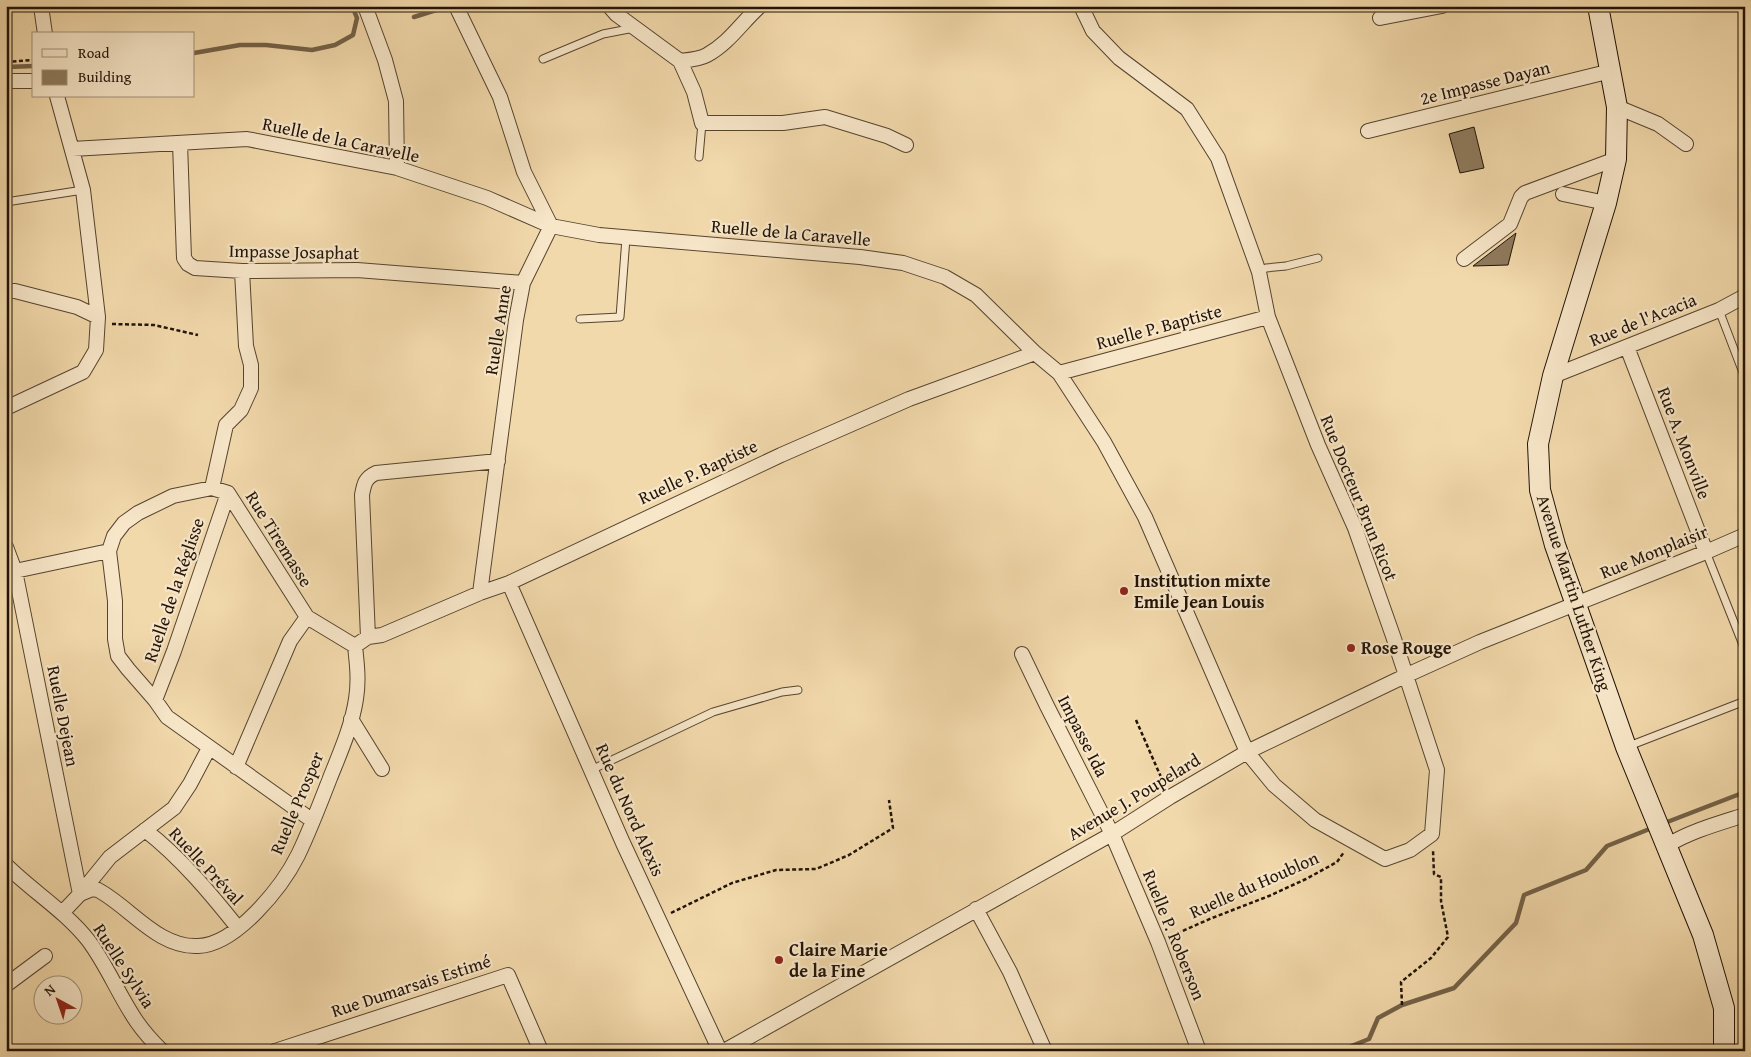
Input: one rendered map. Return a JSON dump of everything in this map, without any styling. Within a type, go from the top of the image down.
[{"type":"main road","name":"Avenue Martin Luther King","points":[[1598,6],[1617,107],[1616,158],[1606,203],[1553,376],[1538,444],[1540,490],[1555,545],[1626,747],[1703,935],[1724,1008],[1724,1051]]},
{"type":"street","points":[[40,6],[45,32]]},
{"type":"street","points":[[365,6],[386,60],[396,101],[397,168]]},
{"type":"street","points":[[609,6],[616,14],[680,62],[694,92],[702,123],[783,123],[825,117],[887,136],[906,145]]},
{"type":"street","name":"Rue Docteur Brun Ricot","points":[[1081,6],[1093,31],[1119,58],[1187,109],[1218,158],[1258,272],[1268,317],[1318,445],[1355,528],[1437,770],[1432,834]]},
{"type":"street","points":[[1380,18],[1442,6]]},
{"type":"street","points":[[458,9],[500,97],[524,172],[551,226]]},
{"type":"street","points":[[680,62],[706,55],[731,38],[750,9]]},
{"type":"street","name":"2e Impasse Dayan","points":[[1368,131],[1611,71]]},
{"type":"street","points":[[6,81],[32,81]]},
{"type":"street","points":[[6,408],[83,372],[96,350],[98,321],[83,190],[58,98]]},
{"type":"street","points":[[1617,107],[1658,124],[1686,144]]},
{"type":"street","name":"Ruelle de la Caravelle","points":[[72,150],[247,139],[397,168],[488,198],[551,226],[626,238],[903,263],[945,277],[976,295],[1034,353],[1059,373],[1104,442],[1145,517],[1247,752]]},
{"type":"street","name":"Impasse Josaphat","points":[[180,143],[184,258],[188,264],[195,268],[242,271],[357,270],[523,283]]},
{"type":"street","points":[[1464,259],[1510,224],[1521,197],[1525,193],[1616,158]]},
{"type":"street","points":[[1563,194],[1606,203]]},
{"type":"street","name":"Ruelle Anne","points":[[480,593],[516,320],[523,283],[551,226]]},
{"type":"street","points":[[212,488],[226,425],[241,410],[251,388],[251,365],[245,338],[242,271]]},
{"type":"street","points":[[6,291],[15,291],[68,305],[98,321]]},
{"type":"street","name":"Rue de l'Acacia","points":[[1553,376],[1719,310],[1745,296]]},
{"type":"street","name":"Ruelle P. Baptiste","points":[[1059,373],[1268,317]]},
{"type":"street","name":"Rue A. Monville","points":[[1627,347],[1706,552]]},
{"type":"street","name":"Ruelle P. Baptiste","points":[[375,636],[509,583],[808,443],[909,399],[1034,353]]},
{"type":"street","points":[[355,646],[375,636],[362,495],[364,484],[368,477],[376,473],[498,461]]},
{"type":"street","name":"Rue Tiremasse","points":[[109,551],[114,536],[124,523],[138,513],[173,496],[212,488],[228,493],[307,616],[355,646]]},
{"type":"street","name":"Ruelle de la Réglisse","points":[[155,700],[174,651],[228,493]]},
{"type":"street","name":"Rue Monplaisir","points":[[1576,603],[1745,535]]},
{"type":"street","name":"Ruelle Dejean","points":[[6,547],[10,573],[80,894]]},
{"type":"street","points":[[10,573],[109,551],[115,602],[118,656],[168,718],[313,821]]},
{"type":"street","name":"Rue du Nord Alexis","points":[[509,583],[658,919],[720,1051]]},
{"type":"street","name":"Avenue J. Poupelard","points":[[724,1051],[1112,834],[1170,797],[1247,752],[1480,642],[1576,603]]},
{"type":"street","points":[[236,767],[290,642],[307,616]]},
{"type":"street","name":"Ruelle Prosper","points":[[80,894],[92,889],[98,890],[156,933],[177,943],[198,946],[220,941],[256,913],[297,857],[313,821],[351,719],[358,683],[355,646]]},
{"type":"street","name":"Impasse Ida","points":[[1022,654],[1046,706],[1112,834]]},
{"type":"street","points":[[351,719],[382,769]]},
{"type":"street","points":[[62,914],[110,857],[174,808],[190,784],[209,748]]},
{"type":"street","points":[[1247,752],[1274,784],[1315,820],[1385,859],[1410,850],[1432,834]]},
{"type":"street","points":[[1666,844],[1698,830],[1745,815]]},
{"type":"street","name":"Ruelle Préval","points":[[145,830],[162,843],[185,867],[216,900],[238,928]]},
{"type":"street","name":"Ruelle P. Roberson","points":[[1112,834],[1158,942],[1199,1051]]},
{"type":"street","name":"Ruelle Sylvia","points":[[6,865],[25,884],[62,914],[93,947],[137,1022],[162,1051]]},
{"type":"street","points":[[976,909],[1010,972],[1045,1051]]},
{"type":"street","points":[[6,985],[44,956]]},
{"type":"street","name":"Rue Dumarsais Estimé","points":[[275,1051],[508,975],[541,1051]]},
{"type":"lane","points":[[543,59],[603,34],[634,28]]},
{"type":"lane","points":[[699,157],[702,123]]},
{"type":"lane","points":[[6,202],[83,190]]},
{"type":"lane","points":[[580,319],[620,317],[626,238]]},
{"type":"lane","points":[[1258,272],[1266,268],[1286,266],[1318,258]]},
{"type":"lane","points":[[1719,310],[1745,378]]},
{"type":"lane","points":[[1706,552],[1745,650]]},
{"type":"lane","points":[[591,770],[712,712],[782,692],[798,690]]},
{"type":"lane","points":[[1626,747],[1745,701]]},
{"type":"path","points":[[6,62],[32,60]]},
{"type":"path","points":[[98,321],[154,326],[198,336]]},
{"type":"path","points":[[1136,720],[1170,797]]},
{"type":"path","points":[[658,919],[732,883],[776,870],[816,869],[849,855],[893,828],[889,800]]},
{"type":"path","points":[[1402,1005],[1401,982],[1431,958],[1448,937],[1441,900],[1441,876],[1434,874],[1432,834]]},
{"type":"path","name":"Ruelle du Houblon","points":[[1158,942],[1306,878],[1337,862],[1352,841]]},
{"type":"building","points":[[1474,127],[1484,168],[1460,173],[1449,134]]},
{"type":"building","points":[[1516,233],[1508,265],[1473,266]]},
{"type":"waterway","points":[[195,53],[240,45],[266,45],[312,50],[335,45],[353,35],[357,18],[352,6]]},
{"type":"waterway","points":[[414,17],[449,6]]},
{"type":"waterway","points":[[6,67],[32,66]]},
{"type":"waterway","points":[[1662,824],[1745,792]]},
{"type":"waterway","points":[[1339,1051],[1369,1039],[1378,1018],[1402,1005],[1454,988],[1516,923],[1524,895],[1586,870],[1607,846],[1652,828]]},
{"type":"place","name":"Institution mixte Emile Jean Louis","points":[[1124,591]]},
{"type":"place","name":"Rose Rouge","points":[[1351,648]]},
{"type":"place","name":"Claire Marie de la Fine","points":[[779,960]]}]
